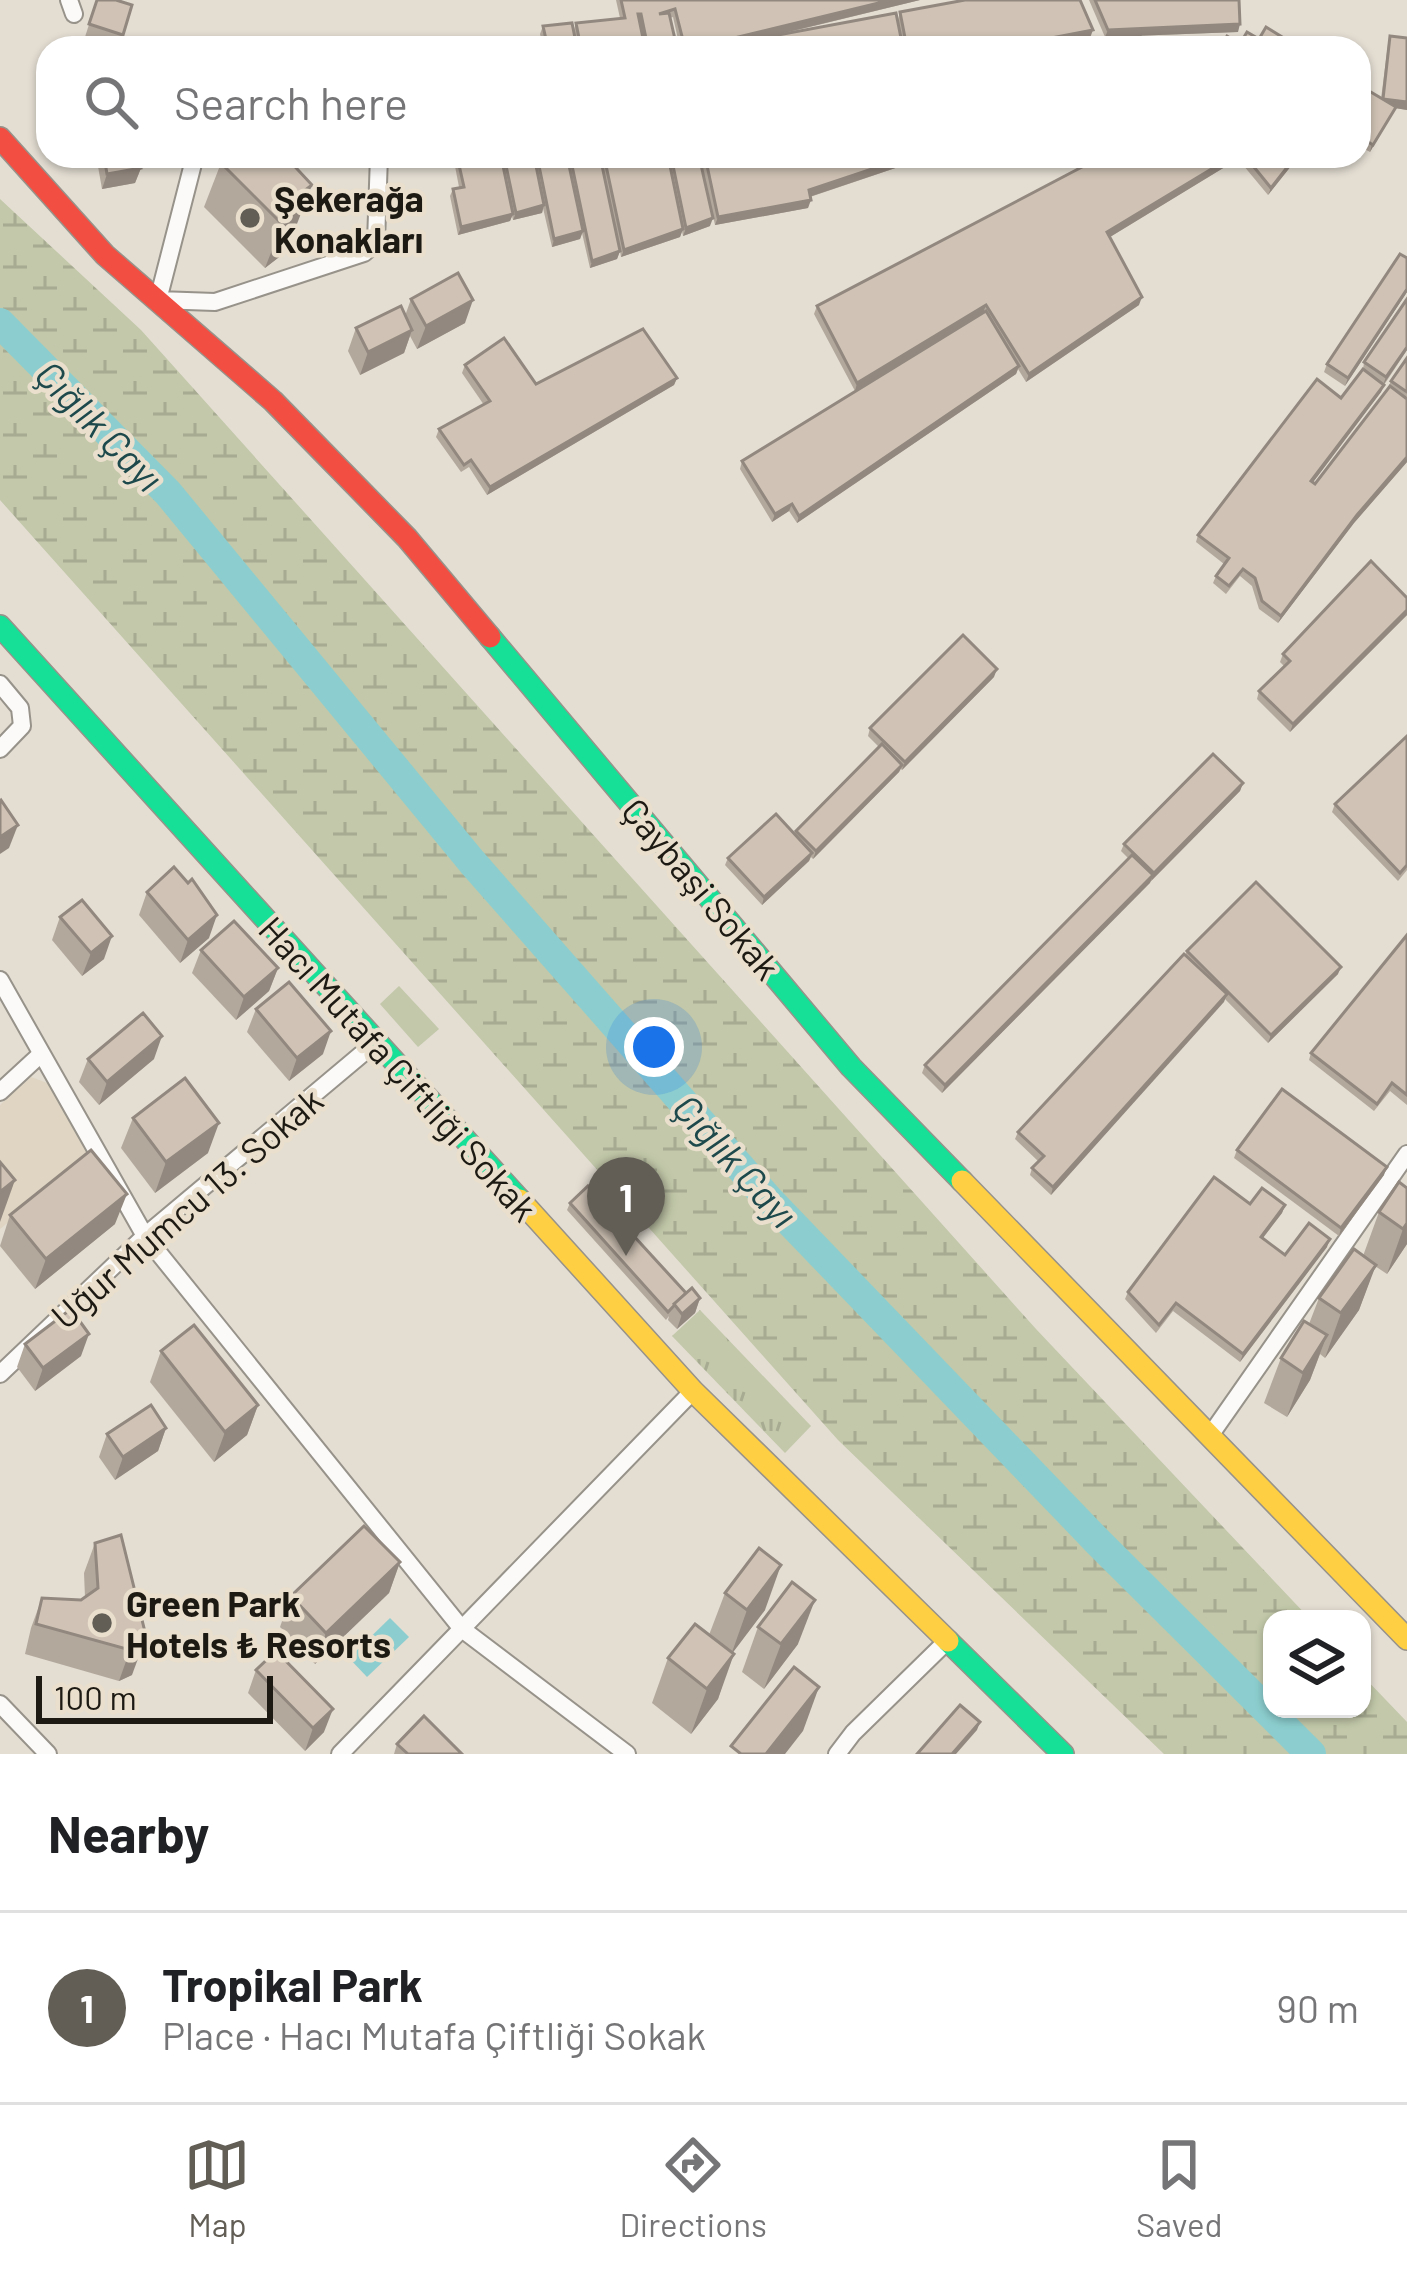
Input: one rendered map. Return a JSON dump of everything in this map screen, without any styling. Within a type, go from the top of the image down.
[{"type":"street","name":"Çaybaşi Sokak","points":[[0,138],[105,255],[273,401],[406,538],[851,1067],[1407,1639]]},
{"type":"street","points":[[192,168],[158,300],[215,302],[364,253],[376,242],[379,168]]},
{"type":"street","name":"Hacı Mutafa Çiftliği Sokak","points":[[0,626],[694,1391],[1064,1754]]},
{"type":"street","points":[[0,684],[20,708],[22,727],[0,749]]},
{"type":"street","points":[[0,980],[145,1236],[462,1629],[627,1754]]},
{"type":"street","name":"Uğur Mumcu 13. Sokak","points":[[0,1374],[145,1236],[376,1043]]},
{"type":"street","points":[[0,1092],[41,1054]]},
{"type":"street","points":[[1209,1437],[1407,1154]]},
{"type":"street","points":[[340,1754],[694,1391]]},
{"type":"street","points":[[837,1754],[946,1642]]},
{"type":"street","points":[[0,1704],[48,1754]]},
{"type":"shaded area","points":[[31,1077],[47,1083],[89,1156],[0,1229],[0,1105]]},
{"type":"green space","points":[[0,199],[141,330],[1036,1329],[1301,1610],[1263,1610],[1263,1718],[1371,1718],[1371,1684],[1407,1722],[1407,1754],[1164,1754],[838,1440],[0,500]]},
{"type":"green space","points":[[399,986],[439,1029],[418,1047],[380,1004]]},
{"type":"green space","points":[[700,1310],[811,1426],[785,1453],[672,1336]]},
{"type":"water","points":[[390,1618],[409,1637],[367,1677],[349,1658]]},
{"type":"building","points":[[97,0],[132,5],[123,35],[89,24]]},
{"type":"building","points":[[621,0],[891,0],[742,36],[682,36],[675,9],[659,14],[669,13],[674,36],[646,36],[638,14],[643,36],[579,36],[576,23],[625,18]]},
{"type":"building","points":[[965,0],[1080,0],[1093,30],[1062,36],[905,36],[900,12]]},
{"type":"building","points":[[1095,0],[1239,0],[1240,24],[1108,30]]},
{"type":"building","points":[[896,13],[901,36],[773,36]]},
{"type":"building","points":[[572,23],[575,36],[545,36],[543,26]]},
{"type":"building","points":[[1390,36],[1407,38],[1407,102],[1383,99]]},
{"type":"building","points":[[1371,92],[1396,107],[1371,144]]},
{"type":"building","points":[[106,168],[141,168],[107,174]]},
{"type":"building","points":[[226,168],[296,168],[312,185],[291,201],[299,209],[281,223]]},
{"type":"building","points":[[460,168],[503,168],[513,214],[461,227],[453,189],[464,187]]},
{"type":"building","points":[[507,168],[536,168],[544,205],[516,213]]},
{"type":"building","points":[[539,168],[570,168],[583,231],[554,239]]},
{"type":"building","points":[[573,168],[603,168],[620,251],[592,261]]},
{"type":"building","points":[[607,168],[670,168],[683,229],[624,250]]},
{"type":"building","points":[[674,168],[702,168],[713,218],[686,228]]},
{"type":"building","points":[[708,168],[875,168],[809,190],[811,200],[718,217]]},
{"type":"building","points":[[1080,168],[1213,168],[1107,232],[1142,297],[1029,374],[986,305],[857,383],[817,306]]},
{"type":"building","points":[[1255,168],[1287,168],[1271,188]]},
{"type":"building","points":[[1400,254],[1407,258],[1407,289],[1348,378],[1327,364]]},
{"type":"building","points":[[458,273],[473,300],[426,326],[411,299]]},
{"type":"building","points":[[1407,299],[1407,347],[1386,377],[1364,362]]},
{"type":"building","points":[[401,306],[412,330],[368,352],[356,328]]},
{"type":"building","points":[[986,311],[1019,366],[799,516],[792,504],[775,514],[742,461]]},
{"type":"building","points":[[643,329],[677,378],[490,487],[471,460],[464,465],[439,429],[490,401],[465,365],[504,338],[536,384]]},
{"type":"building","points":[[1407,358],[1407,392],[1391,381]]},
{"type":"building","points":[[1363,369],[1384,385],[1311,481],[1315,484],[1390,386],[1407,399],[1407,457],[1281,616],[1262,601],[1255,578],[1243,569],[1229,586],[1216,576],[1229,558],[1198,535],[1317,379],[1341,398]]},
{"type":"building","points":[[1371,561],[1407,598],[1407,610],[1293,724],[1259,691],[1290,661],[1283,654]]},
{"type":"building","points":[[963,635],[997,669],[905,762],[870,728]]},
{"type":"building","points":[[1407,736],[1407,865],[1400,873],[1335,804]]},
{"type":"building","points":[[882,744],[902,765],[816,851],[796,831]]},
{"type":"building","points":[[1213,754],[1243,783],[1154,873],[1124,844]]},
{"type":"building","points":[[0,801],[18,825],[0,837]]},
{"type":"building","points":[[776,814],[812,853],[764,897],[728,858]]},
{"type":"building","points":[[1132,855],[1153,875],[945,1085],[925,1065]]},
{"type":"building","points":[[174,867],[188,883],[192,879],[217,915],[188,940],[147,892]]},
{"type":"building","points":[[1256,882],[1341,967],[1271,1035],[1187,951]]},
{"type":"building","points":[[82,900],[112,936],[91,953],[60,917]]},
{"type":"building","points":[[234,921],[278,968],[244,997],[201,950]]},
{"type":"building","points":[[1407,935],[1407,1095],[1392,1083],[1377,1104],[1311,1053]]},
{"type":"building","points":[[1184,954],[1227,994],[1053,1187],[1032,1168],[1044,1156],[1018,1132]]},
{"type":"building","points":[[289,982],[331,1031],[297,1058],[256,1009]]},
{"type":"building","points":[[143,1013],[162,1036],[107,1082],[88,1059]]},
{"type":"building","points":[[185,1078],[219,1123],[166,1162],[133,1118]]},
{"type":"building","points":[[1282,1089],[1387,1167],[1341,1228],[1237,1150]]},
{"type":"building","points":[[91,1150],[127,1194],[46,1259],[10,1215]]},
{"type":"building","points":[[0,1162],[15,1180],[0,1192]]},
{"type":"building","points":[[1214,1177],[1250,1204],[1262,1188],[1285,1205],[1261,1237],[1285,1255],[1309,1223],[1330,1239],[1243,1354],[1176,1303],[1159,1325],[1128,1292]]},
{"type":"building","points":[[1399,1182],[1407,1188],[1403,1229],[1379,1212]]},
{"type":"building","points":[[588,1186],[686,1293],[668,1312],[570,1203]]},
{"type":"building","points":[[1354,1249],[1376,1265],[1341,1313],[1319,1298]]},
{"type":"building","points":[[692,1288],[700,1298],[682,1314],[674,1304]]},
{"type":"building","points":[[71,1309],[89,1334],[43,1368],[25,1344]]},
{"type":"building","points":[[1304,1321],[1327,1335],[1303,1373],[1281,1358]]},
{"type":"building","points":[[194,1325],[258,1405],[225,1432],[161,1351]]},
{"type":"building","points":[[151,1405],[166,1428],[123,1457],[107,1434]]},
{"type":"building","points":[[364,1526],[400,1562],[326,1633],[291,1596]]},
{"type":"building","points":[[121,1535],[145,1632],[143,1645],[130,1650],[36,1624],[42,1598],[81,1600],[98,1588],[95,1543]]},
{"type":"building","points":[[759,1548],[781,1565],[747,1610],[725,1593]]},
{"type":"building","points":[[792,1582],[815,1600],[781,1644],[758,1627]]},
{"type":"building","points":[[695,1624],[734,1654],[707,1689],[668,1658]]},
{"type":"building","points":[[276,1651],[333,1709],[313,1728],[256,1670]]},
{"type":"building","points":[[794,1667],[819,1687],[766,1754],[741,1754],[731,1746]]},
{"type":"building","points":[[960,1705],[980,1722],[952,1754],[917,1754]]},
{"type":"building","points":[[424,1716],[462,1754],[408,1754],[397,1744]]},
{"type":"waterway","name":"Çığlık Çayı","points":[[0,323],[168,493],[472,862],[770,1201],[1098,1542],[1311,1754]]},
{"type":"traffic: fast","points":[[0,626],[520,1200]]},
{"type":"traffic: fast","points":[[490,637],[851,1067],[962,1181]]},
{"type":"traffic: fast","points":[[948,1641],[1063,1754]]},
{"type":"traffic: slow","points":[[962,1181],[1407,1639]]},
{"type":"traffic: slow","points":[[520,1200],[693,1391],[948,1641]]},
{"type":"traffic: jam","points":[[0,138],[105,255],[273,401],[407,538],[490,637]]},
{"type":"place","name":"Şekerağa Konakları","points":[[250,218]]},
{"type":"place","name":"Tropikal Park","points":[[626,1256]]},
{"type":"place","name":"Green Park Hotels ₺ Resorts","points":[[102,1623]]}]
